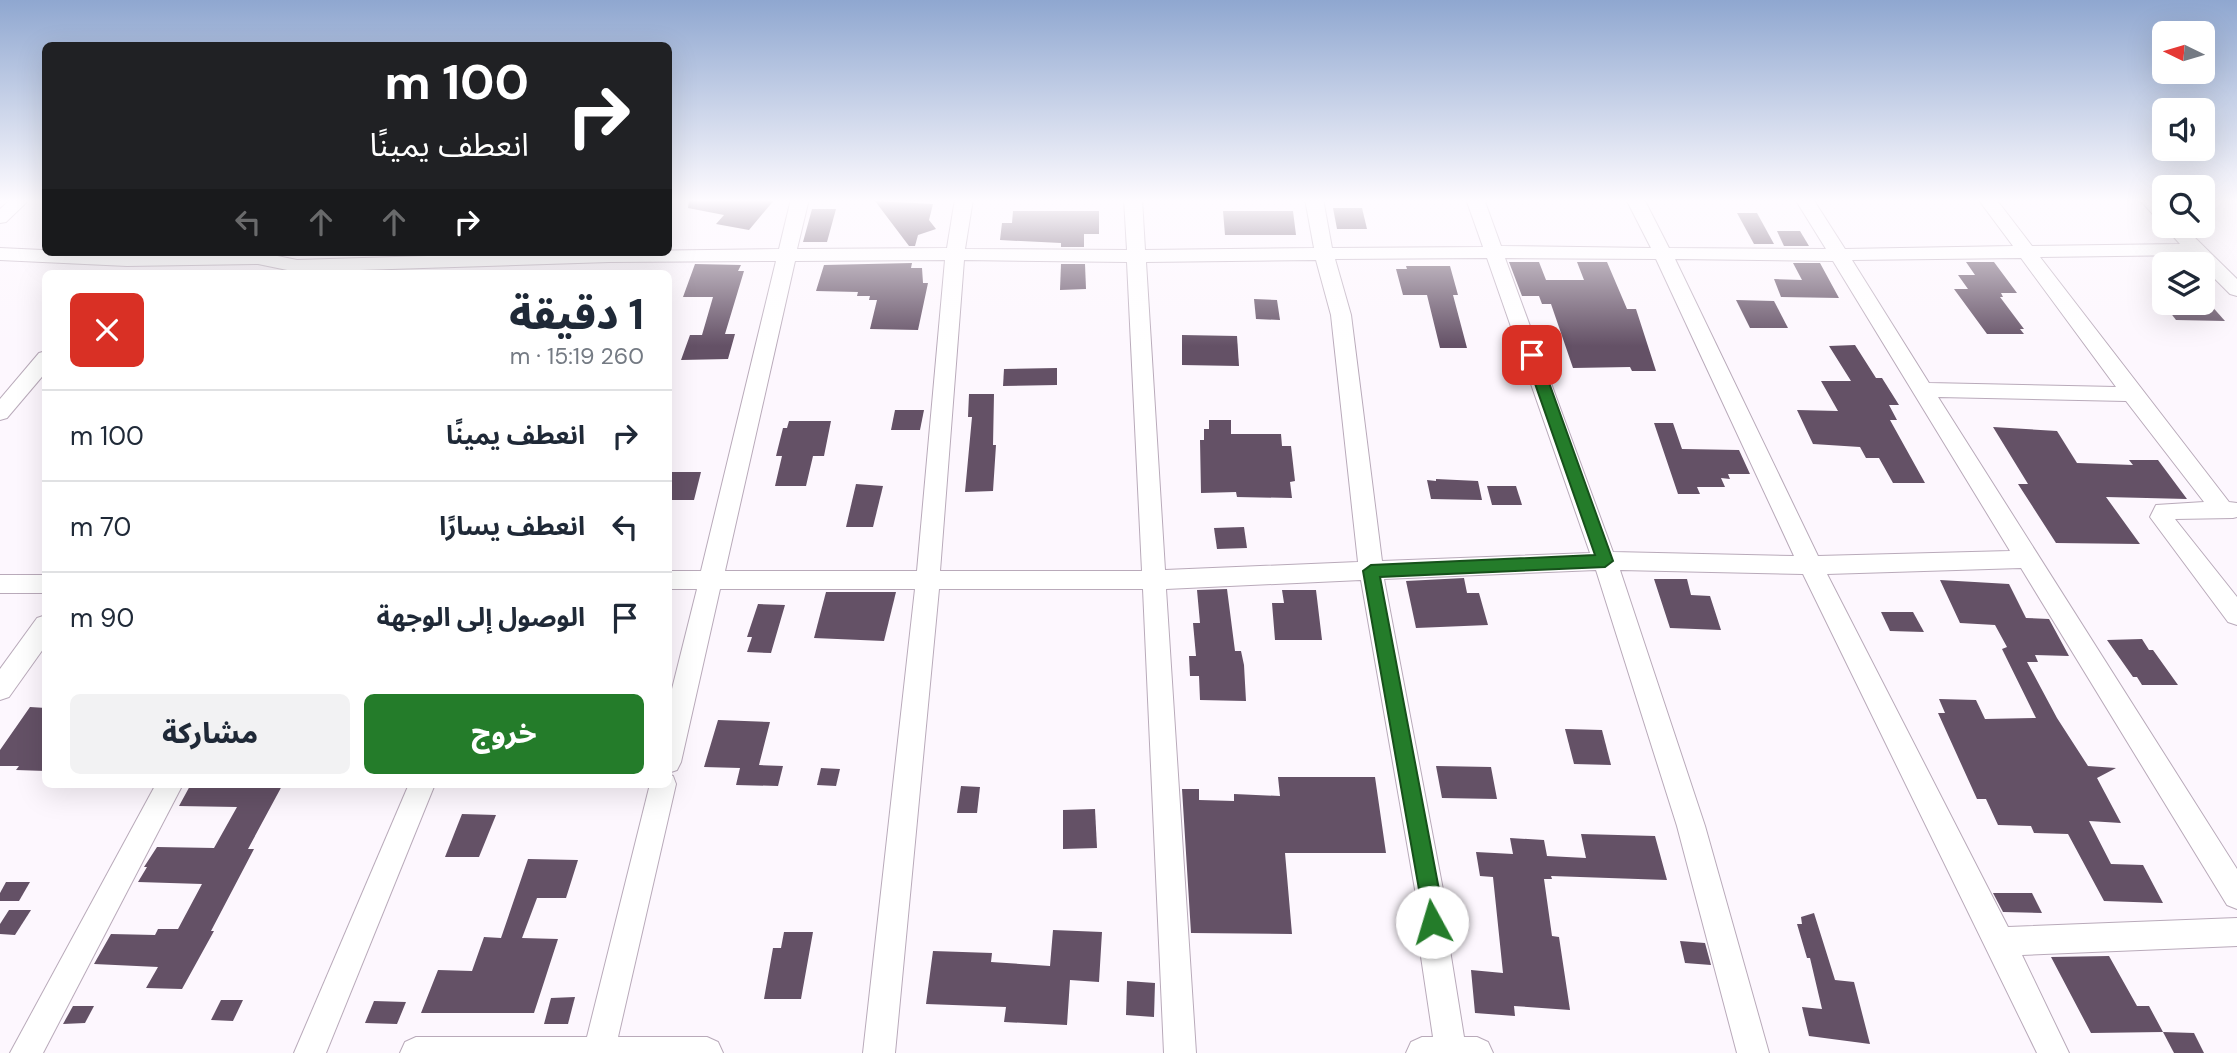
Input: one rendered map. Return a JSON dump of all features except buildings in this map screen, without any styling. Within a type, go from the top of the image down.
[{"type":"street","points":[[672,745],[789,248]]},
{"type":"street","points":[[878,1053],[928,580],[957,248]]},
{"type":"street","points":[[1135,248],[1180,1053]]},
{"type":"street","points":[[1323,248],[1341,315],[1371,571],[1430,895],[1450,1053]]},
{"type":"street","points":[[1494,248],[1605,561],[1691,827],[1753,1053]]},
{"type":"street","points":[[1660,248],[1810,565],[2001,942],[2053,1053]]},
{"type":"street","points":[[1836,248],[2237,895]]},
{"type":"street","points":[[2024,248],[2132,394],[2230,510]]},
{"type":"street","points":[[262,256],[295,269],[434,257],[460,266],[619,259],[956,254],[1135,256],[1495,252],[1840,255],[2195,249],[2237,290]]},
{"type":"street","points":[[0,254],[116,261],[236,256]]},
{"type":"street","points":[[0,413],[42,363]]},
{"type":"street","points":[[1925,390],[2132,394]]},
{"type":"street","points":[[2230,510],[2164,511],[2161,517],[2237,615]]},
{"type":"street","points":[[672,580],[1152,580],[1605,561],[1810,565],[2028,559]]},
{"type":"street","points":[[0,584],[42,584]]},
{"type":"street","points":[[0,689],[42,631]]},
{"type":"street","points":[[26,1053],[168,788]]},
{"type":"street","points":[[310,1053],[420,788]]},
{"type":"street","points":[[599,1052],[662,788]]},
{"type":"street","points":[[2001,942],[2237,932]]},
{"type":"street","points":[[416,1053],[707,1053]]},
{"type":"route","points":[[1432,922],[1430,895],[1371,571],[1605,561],[1532,355]]}]
